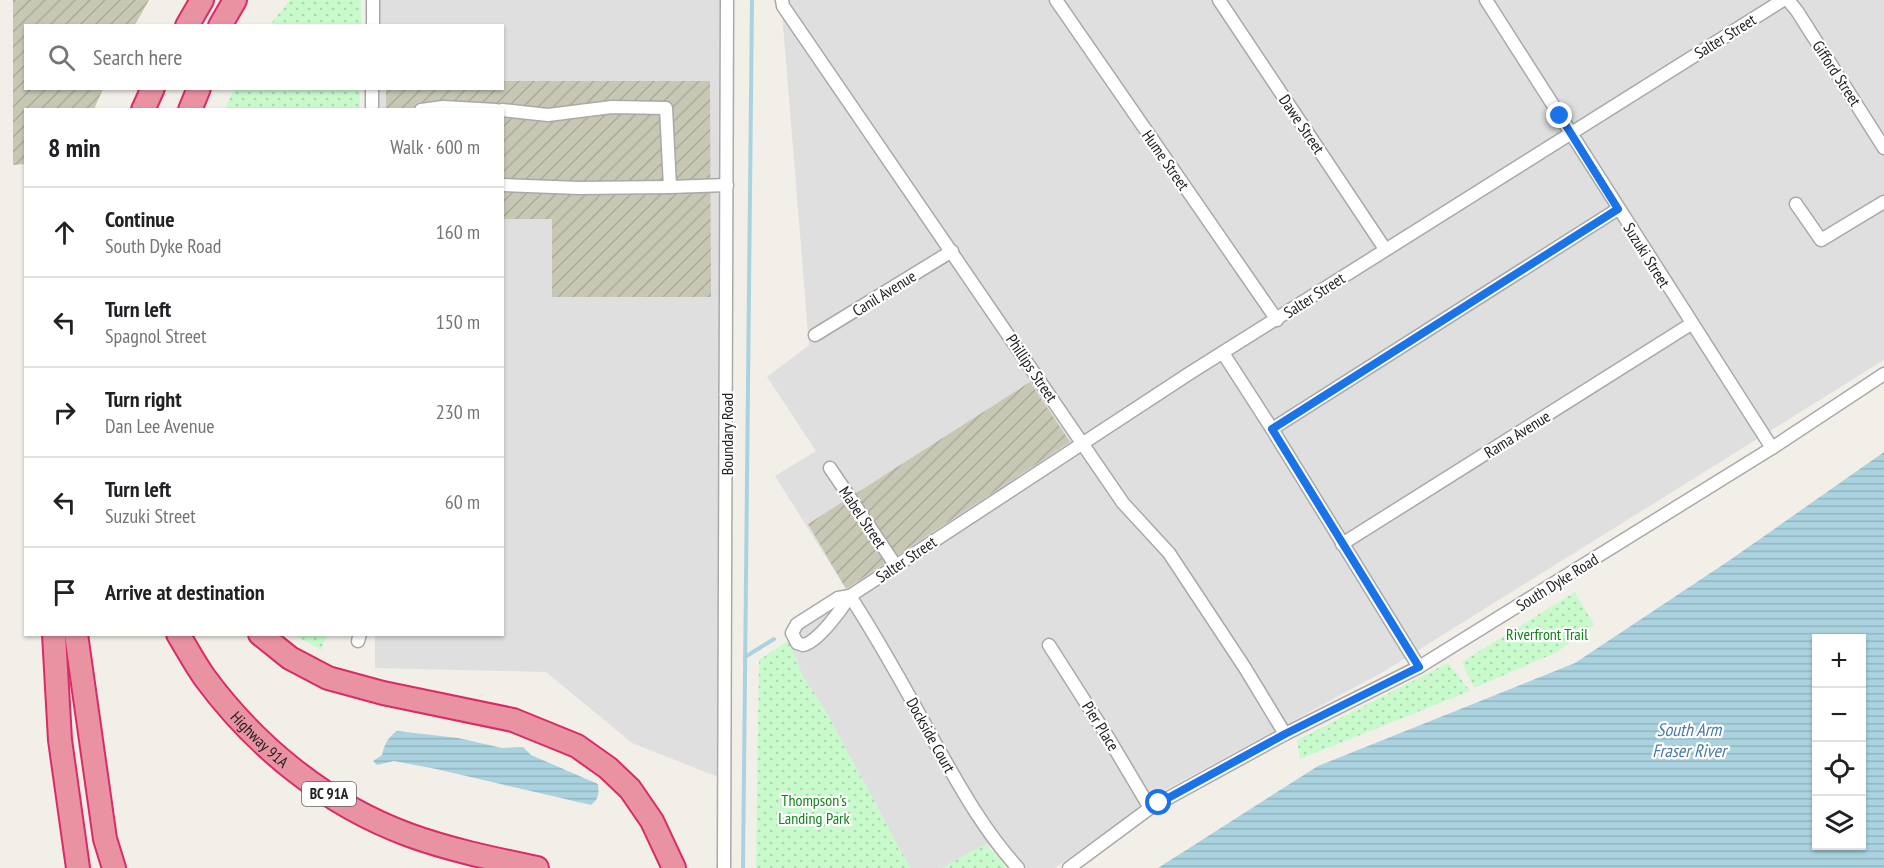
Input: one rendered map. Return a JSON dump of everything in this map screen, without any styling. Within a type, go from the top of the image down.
[{"type":"highway","points":[[188,24],[202,0]]},
{"type":"highway","points":[[221,24],[235,0]]},
{"type":"highway","points":[[233,24],[246,0]]},
{"type":"highway","points":[[144,108],[152,90]]},
{"type":"highway","points":[[176,108],[183,90]]},
{"type":"highway","points":[[191,108],[198,90]]},
{"type":"highway","points":[[54,636],[60,740],[78,868]]},
{"type":"highway","points":[[76,636],[105,839],[114,868]]},
{"type":"highway","name":"Highway 91A","points":[[179,636],[204,677],[246,727],[294,771],[346,805],[408,834],[468,853],[537,868]]},
{"type":"highway","points":[[262,636],[290,658],[328,678],[383,693],[513,720],[577,746],[608,768],[630,789],[652,821],[675,868]]},
{"type":"street","points":[[373,0],[373,24]]},
{"type":"street","name":"Boundary Road","points":[[724,868],[728,0]]},
{"type":"street","name":"Phillips Street","points":[[782,0],[783,6],[1123,503],[1170,553],[1285,734]]},
{"type":"street","name":"Hume Street","points":[[1056,0],[1276,320]]},
{"type":"street","name":"Dawe Street","points":[[1219,0],[1385,249]]},
{"type":"street","name":"Suzuki Street","points":[[1486,0],[1772,448]]},
{"type":"street","name":"Salter Street","points":[[850,596],[838,598],[797,624],[792,633],[796,643],[803,645],[813,640],[839,612],[850,596],[1082,442],[1570,132],[1783,0]]},
{"type":"street","name":"Gifford Street","points":[[1788,0],[1884,148]]},
{"type":"street","points":[[372,90],[372,108]]},
{"type":"street","points":[[504,110],[548,115],[612,107],[666,108],[670,187]]},
{"type":"street","points":[[436,108],[461,108]]},
{"type":"street","points":[[504,185],[579,188],[727,185]]},
{"type":"street","points":[[1796,204],[1821,240],[1884,202]]},
{"type":"street","points":[[1272,429],[1618,209]]},
{"type":"street","name":"Canil Avenue","points":[[815,335],[952,250]]},
{"type":"street","name":"Rama Avenue","points":[[1342,544],[1691,324]]},
{"type":"street","points":[[1223,353],[1419,667]]},
{"type":"street","name":"South Dyke Road","points":[[1069,868],[1150,808],[1285,734],[1419,667],[1772,448],[1884,374]]},
{"type":"street","name":"Mabel Street","points":[[830,468],[896,566]]},
{"type":"street","name":"Dockside Court","points":[[850,596],[895,670],[970,805],[1004,853],[1018,868]]},
{"type":"street","name":"Pier Place","points":[[1049,645],[1150,808]]},
{"type":"shaded area","points":[[13,0],[149,0],[136,24],[24,24],[24,90],[103,90],[94,108],[24,108],[24,164],[13,165]]},
{"type":"shaded area","points":[[379,0],[723,0],[718,777],[632,743],[546,672],[375,668],[375,636],[504,636],[504,108],[378,108],[379,90],[504,90],[504,24],[379,24]]},
{"type":"shaded area","points":[[781,0],[1884,0],[1884,360],[1385,671],[1165,790],[1055,868],[1028,868],[986,844],[942,868],[910,868],[825,710],[803,677],[785,634],[846,589],[775,476],[816,451],[767,377],[809,345]]},
{"type":"shaded area","points":[[504,81],[710,81],[711,297],[552,297],[552,219],[504,219],[504,108],[386,108],[386,90],[504,90]]},
{"type":"shaded area","points":[[1030,382],[1070,442],[846,589],[808,524]]},
{"type":"green space","points":[[290,0],[361,0],[361,24],[271,24]]},
{"type":"green space","points":[[234,90],[360,90],[360,108],[225,108]]},
{"type":"green space","name":"Riverfront Trail","points":[[1575,592],[1594,625],[1557,652],[1474,688],[1462,662]]},
{"type":"green space","points":[[297,636],[327,636],[321,650]]},
{"type":"green space","name":"Thompson's Landing Park","points":[[789,640],[803,677],[825,710],[910,868],[756,868],[759,660]]},
{"type":"green space","points":[[1448,663],[1470,691],[1300,759],[1297,740]]},
{"type":"green space","points":[[986,844],[1007,868],[942,868]]},
{"type":"water","name":"South Arm Fraser River","points":[[1884,452],[1884,868],[1158,868],[1318,766],[1575,663],[1730,560]]},
{"type":"water","points":[[397,731],[458,738],[502,748],[523,747],[531,755],[598,784],[598,796],[591,805],[394,761],[377,765],[373,761],[382,755],[387,742]]},
{"type":"waterway","points":[[743,868],[752,0]]},
{"type":"waterway","points":[[745,657],[774,639]]},
{"type":"route","points":[[1159,803],[1285,734],[1419,667],[1272,429],[1618,209],[1560,116]]}]
